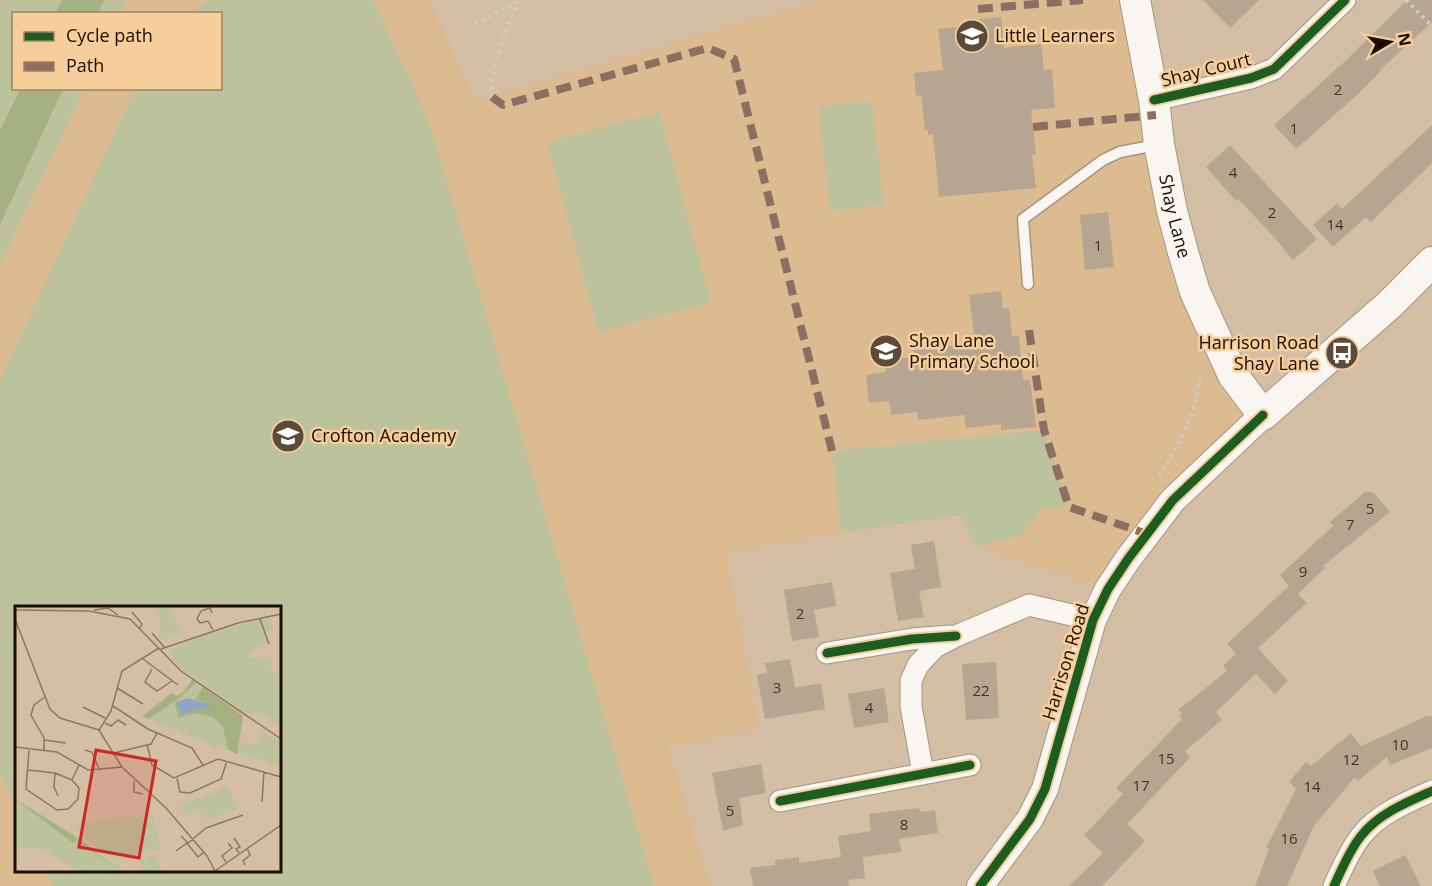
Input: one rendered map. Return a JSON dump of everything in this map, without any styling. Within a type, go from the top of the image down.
[{"type":"main road","name":"Shay Lane","points":[[1135,0],[1172,211],[1195,292],[1233,375],[1263,415]]},
{"type":"main road","name":"Harrison Road","points":[[1263,415],[1389,305],[1432,262]]},
{"type":"street","name":"Shay Court","points":[[1154,100],[1251,78],[1274,69],[1345,0]]},
{"type":"street","name":"Harrison Road","points":[[980,886],[1030,819],[1045,789],[1093,620],[1114,579],[1173,500],[1263,415]]},
{"type":"street","points":[[923,774],[911,706],[911,681],[918,665],[935,647],[1029,605],[1093,620]]},
{"type":"street","points":[[827,653],[912,639],[956,636]]},
{"type":"street","points":[[780,801],[970,765]]},
{"type":"street","points":[[1334,886],[1350,852],[1376,820],[1432,791]]},
{"type":"lane","points":[[1028,284],[1023,219],[1103,160],[1120,152],[1159,144]]},
{"type":"path","points":[[1406,0],[1432,26]]},
{"type":"path","points":[[475,24],[518,1]]},
{"type":"path","points":[[492,97],[491,82],[494,65],[518,1]]},
{"type":"path","points":[[1173,500],[1154,484],[1177,446],[1191,416],[1200,375],[1198,354],[1209,326]]},
{"type":"shaded area","points":[[127,0],[429,0],[476,101],[820,0],[1135,0],[1172,211],[1263,415],[1108,589],[977,547],[960,515],[726,551],[759,728],[668,747],[710,886],[0,886],[0,265],[84,90],[222,90],[222,12],[121,12]]},
{"type":"green space","points":[[0,0],[127,0],[121,12],[12,12],[12,90],[84,90],[0,265]]},
{"type":"green space","points":[[62,0],[104,0],[98,12],[56,12]]},
{"type":"green space","name":"Crofton Academy","points":[[209,0],[373,0],[429,121],[654,886],[54,886],[46,871],[280,871],[280,606],[15,606],[15,806],[0,774],[0,380],[135,90],[222,90],[222,12],[193,12]]},
{"type":"green space","points":[[20,90],[63,90],[0,225],[0,131]]},
{"type":"green space","points":[[872,101],[884,205],[830,211],[818,107]]},
{"type":"green space","points":[[659,112],[711,302],[599,333],[547,142]]},
{"type":"green space","points":[[1044,430],[1069,507],[1041,509],[1023,535],[977,547],[960,515],[841,533],[832,451]]},
{"type":"building","points":[[1203,0],[1259,0],[1230,28]]},
{"type":"building","points":[[1407,0],[1432,0],[1432,22],[1380,70],[1358,94],[1296,149],[1274,125],[1343,63]]},
{"type":"building","points":[[1001,17],[1004,48],[1041,44],[1044,70],[1052,69],[1055,108],[1031,110],[1036,155],[1032,155],[1036,188],[939,197],[933,134],[928,135],[928,130],[925,130],[921,95],[916,96],[914,73],[943,70],[938,29],[964,26],[963,21]]},
{"type":"building","points":[[1432,125],[1432,163],[1371,222],[1366,217],[1333,247],[1313,225],[1337,203],[1342,209]]},
{"type":"building","points":[[1230,145],[1317,239],[1293,260],[1206,167]]},
{"type":"building","points":[[1108,212],[1114,267],[1085,270],[1080,215]]},
{"type":"building","points":[[1001,291],[1003,309],[1009,308],[1012,336],[1019,336],[1023,380],[1030,380],[1036,427],[1001,430],[1001,424],[966,428],[964,415],[918,420],[917,412],[891,415],[889,401],[869,403],[866,375],[886,372],[885,361],[914,357],[913,350],[975,343],[969,295]]},
{"type":"building","points":[[1365,492],[1373,492],[1390,512],[1323,566],[1325,568],[1298,594],[1307,603],[1258,648],[1288,681],[1275,694],[1256,674],[1216,712],[1222,720],[1185,751],[1190,757],[1127,824],[1145,841],[1102,886],[1069,886],[1103,853],[1084,835],[1123,794],[1116,788],[1182,719],[1179,715],[1182,713],[1178,710],[1227,671],[1223,666],[1236,654],[1227,644],[1289,586],[1280,575],[1333,526],[1330,522]]},
{"type":"building","points":[[934,541],[941,587],[919,591],[924,617],[898,621],[890,573],[915,569],[911,545]]},
{"type":"building","points":[[832,582],[836,606],[814,610],[819,637],[792,641],[784,590]]},
{"type":"building","points":[[790,659],[795,688],[821,683],[825,709],[765,719],[757,675],[767,673],[765,663]]},
{"type":"building","points":[[996,662],[999,718],[966,720],[962,664]]},
{"type":"building","points":[[884,688],[889,722],[854,728],[848,694]]},
{"type":"building","points":[[1427,716],[1432,716],[1432,748],[1390,765],[1387,757],[1358,781],[1355,777],[1314,826],[1287,886],[1255,886],[1269,849],[1266,848],[1296,789],[1289,782],[1306,762],[1311,766],[1351,733],[1361,746]]},
{"type":"building","points":[[761,764],[766,793],[739,798],[743,825],[723,831],[712,773]]},
{"type":"building","points":[[919,808],[920,812],[935,810],[938,833],[899,839],[901,852],[863,857],[865,878],[848,880],[849,886],[753,886],[750,868],[775,865],[775,860],[799,857],[799,863],[841,857],[838,836],[871,831],[869,814]]},
{"type":"building","points":[[1405,855],[1421,886],[1380,886],[1373,871]]},
{"type":"marked path","points":[[978,9],[1083,0]]},
{"type":"marked path","points":[[492,97],[503,105],[708,48],[734,59],[832,451]]},
{"type":"marked path","points":[[1033,127],[1156,115]]},
{"type":"marked path","points":[[1029,330],[1044,430],[1069,507],[1147,534]]},
{"type":"cycle path","points":[[1154,100],[1251,78],[1274,69],[1345,0]]},
{"type":"cycle path","points":[[980,886],[1030,819],[1045,789],[1093,620],[1108,589],[1173,500],[1263,415]]},
{"type":"cycle path","points":[[827,653],[912,639],[956,636]]},
{"type":"cycle path","points":[[780,801],[970,765]]},
{"type":"cycle path","points":[[1334,886],[1353,848],[1368,828],[1394,809],[1432,791]]},
{"type":"place","name":"Little Learners","points":[[972,36]]},
{"type":"place","name":"Shay Lane Primary School","points":[[886,351]]},
{"type":"place","name":"Harrison Road Shay Lane","points":[[1342,353]]},
{"type":"place","name":"Crofton Academy","points":[[288,436]]}]
